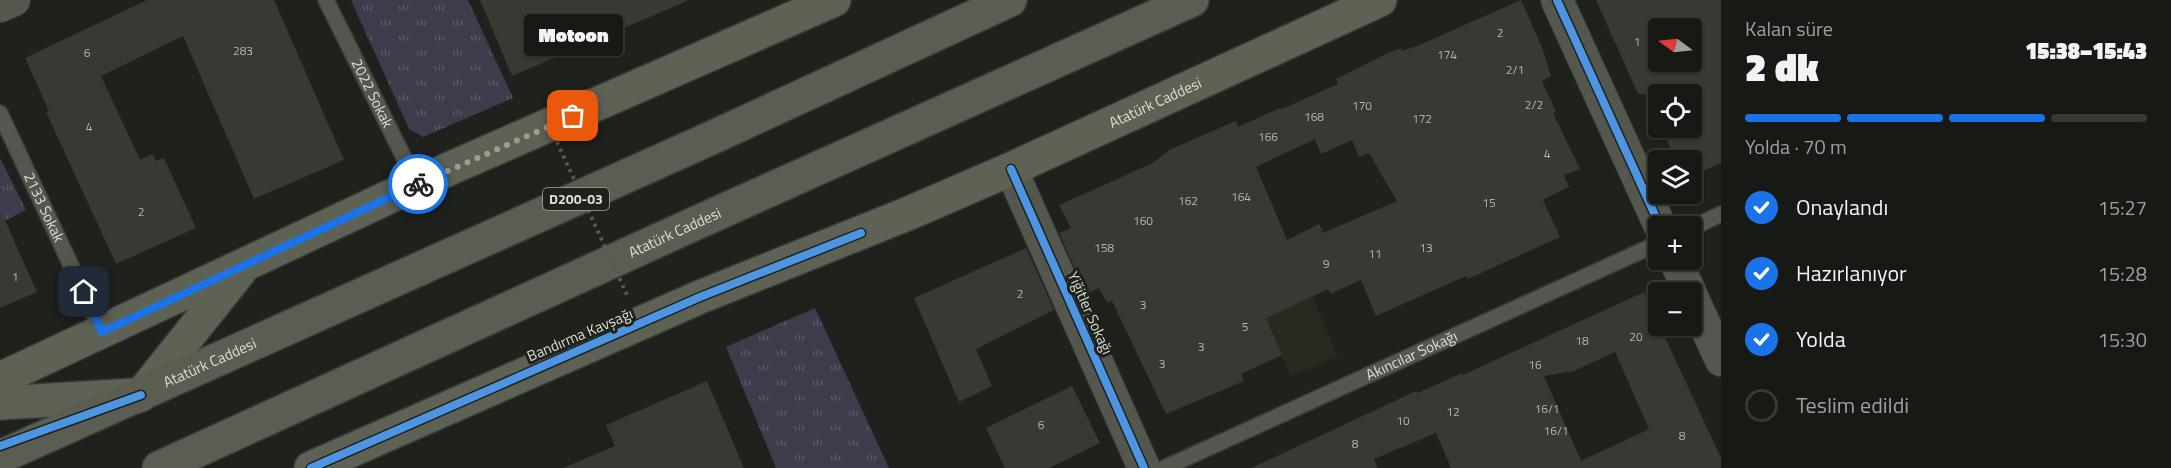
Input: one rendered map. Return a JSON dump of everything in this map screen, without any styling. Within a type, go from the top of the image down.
[{"type":"highway","name":"Atatürk Caddesi","points":[[0,457],[709,139],[1010,0]]},
{"type":"highway","name":"Atatürk Caddesi","points":[[159,468],[1192,0]]},
{"type":"main road","points":[[0,379],[417,184],[834,0]]},
{"type":"main road","name":"Atatürk Caddesi","points":[[861,233],[1011,170],[1380,0]]},
{"type":"main road","name":"Bandırma Kavşağı","points":[[311,468],[700,297],[861,233]]},
{"type":"main road","points":[[0,446],[141,395],[245,265]]},
{"type":"main road","points":[[0,403],[141,395]]},
{"type":"street","points":[[0,6],[14,0]]},
{"type":"street","points":[[1557,0],[1655,216]]},
{"type":"street","name":"Yiğitler Sokağı","points":[[1011,170],[1144,468]]},
{"type":"street","points":[[1702,319],[1721,360]]},
{"type":"lane","name":"2022 Sokak","points":[[326,0],[417,184]]},
{"type":"lane","name":"2133 Sokak","points":[[0,113],[102,332]]},
{"type":"lane","points":[[1702,223],[1721,214]]},
{"type":"lane","name":"Akıncılar Sokağı","points":[[1164,468],[1648,248]]},
{"type":"path","points":[[557,142],[627,295]]},
{"type":"shaded area","points":[[1236,121],[1338,356],[1291,377],[1189,141]]},
{"type":"green space","points":[[351,0],[468,0],[513,98],[423,137],[409,129]]},
{"type":"green space","points":[[0,158],[26,210],[0,223]]},
{"type":"green space","points":[[815,308],[889,468],[776,468],[726,347]]},
{"type":"building","points":[[147,0],[274,0],[344,160],[254,199],[183,36],[101,76],[140,160],[153,154],[156,161],[164,158],[196,228],[116,264],[46,112],[49,111],[25,58]]},
{"type":"building","points":[[480,0],[687,0],[687,1],[512,76]]},
{"type":"building","points":[[1521,0],[1542,47],[1551,76],[1542,81],[1556,112],[1553,113],[1580,169],[1564,175],[1569,187],[1543,200],[1560,237],[1468,279],[1466,276],[1376,316],[1361,280],[1331,294],[1328,289],[1266,318],[1282,355],[1241,374],[1244,381],[1166,414],[1112,301],[1107,303],[1099,288],[1086,294],[1059,233],[1071,228],[1059,205],[1153,163],[1169,150],[1236,121],[1238,127],[1282,109],[1338,84],[1336,79],[1388,53],[1401,48],[1402,51]],"holes":[[[1315,139],[1321,154],[1352,140],[1359,157],[1369,153],[1397,201],[1323,233],[1319,224],[1287,240],[1256,167]]]},
{"type":"building","points":[[1596,0],[1721,0],[1721,163],[1702,172],[1702,150],[1671,150],[1666,138],[1702,138],[1702,84],[1648,84],[1648,96],[1647,94],[1638,94]]},
{"type":"building","points":[[0,209],[37,292],[0,308]]},
{"type":"building","points":[[1026,248],[1054,310],[976,349],[992,386],[959,402],[914,298]]},
{"type":"building","points":[[1644,292],[1648,301],[1648,336],[1664,336],[1721,458],[1721,468],[1451,468],[1436,433],[1374,459],[1378,468],[1251,468],[1416,391],[1418,393],[1462,373],[1463,375]],"holes":[[[1615,352],[1649,429],[1581,461],[1544,376],[1574,371]]]},
{"type":"building","points":[[707,381],[744,468],[563,468],[615,446],[606,425]]},
{"type":"building","points":[[1072,386],[1100,443],[1049,468],[1005,468],[986,428]]},
{"type":"cycle path","points":[[1557,0],[1655,216]]},
{"type":"cycle path","points":[[1011,169],[1144,468]]},
{"type":"cycle path","points":[[311,468],[700,297],[861,233]]},
{"type":"cycle path","points":[[0,446],[141,395]]},
{"type":"way so far","points":[[418,184],[573,116]]},
{"type":"place","name":"Motoon","points":[[573,116]]},
{"type":"route","points":[[84,292],[102,332],[418,184]]}]
